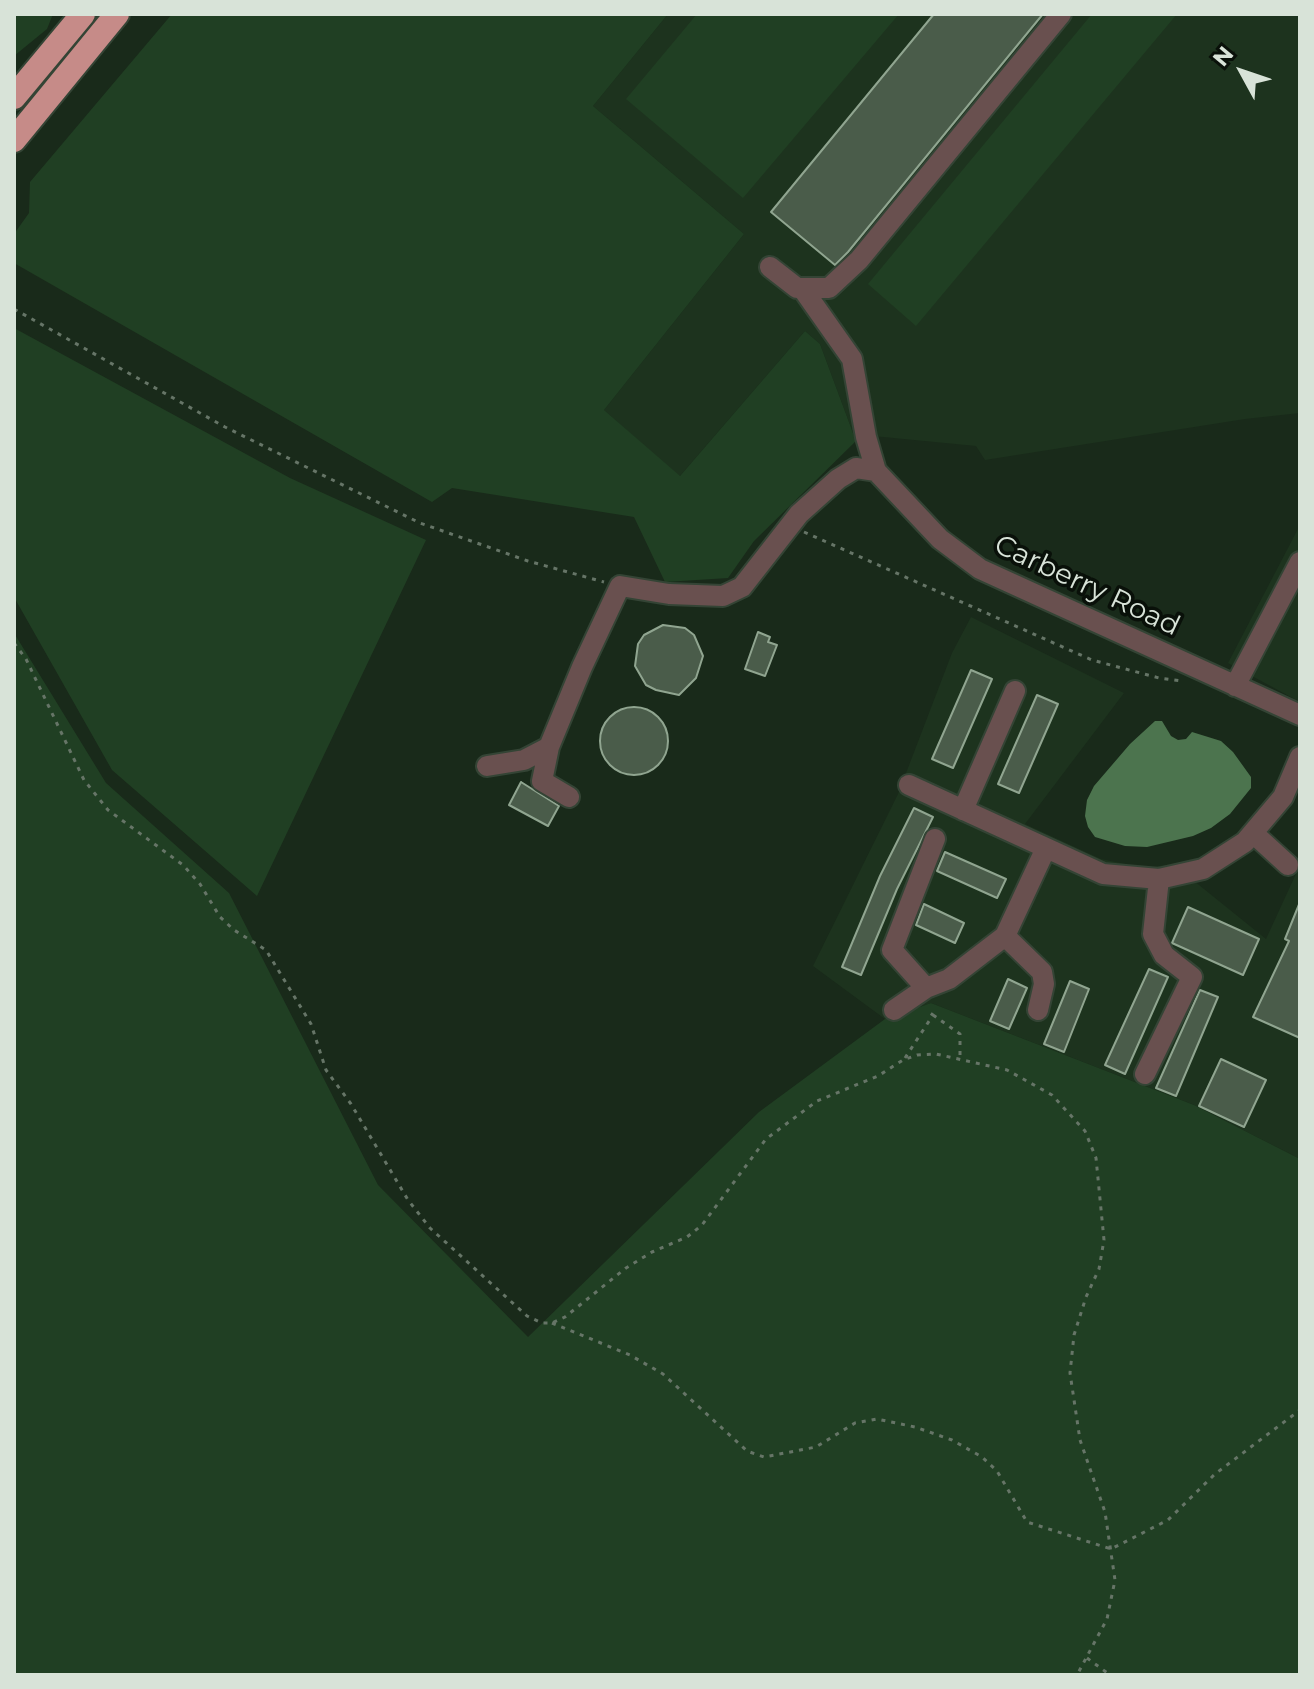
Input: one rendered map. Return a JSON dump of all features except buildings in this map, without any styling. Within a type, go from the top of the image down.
[{"type":"highway","points":[[14,97],[83,14]]},
{"type":"highway","points":[[14,140],[117,14]]},
{"type":"street","points":[[770,267],[797,288],[829,288],[859,260],[1061,14]]},
{"type":"street","points":[[569,797],[542,781],[549,747],[620,586],[669,594],[723,596],[742,587],[799,514],[838,479],[856,468],[876,471],[866,437],[852,359],[802,288]]},
{"type":"street","name":"Carberry Road","points":[[876,471],[940,539],[980,569],[1300,715]]},
{"type":"street","points":[[1235,686],[1300,562]]},
{"type":"street","points":[[963,810],[1015,691]]},
{"type":"street","points":[[487,766],[524,760],[549,747]]},
{"type":"street","points":[[909,785],[1103,874],[1159,879],[1203,869],[1245,842],[1283,797],[1300,757]]},
{"type":"street","points":[[1253,833],[1288,865]]},
{"type":"street","points":[[935,839],[892,950],[910,999],[949,979],[1005,936],[1046,848]]},
{"type":"street","points":[[1145,1074],[1192,977],[1164,955],[1153,934],[1159,879]]},
{"type":"street","points":[[1005,936],[1042,972],[1044,984],[1038,1010]]},
{"type":"path","points":[[14,309],[225,427],[420,523],[528,561],[620,586]]},
{"type":"path","points":[[789,526],[1092,660],[1159,678],[1191,681]]},
{"type":"path","points":[[14,643],[26,659],[84,780],[108,810],[183,865],[200,884],[220,917],[234,930],[266,950],[311,1024],[326,1070],[351,1104],[408,1200],[430,1228],[527,1316],[630,1355],[663,1374],[747,1451],[764,1457],[816,1447],[855,1423],[877,1419],[915,1427],[952,1440],[982,1457],[997,1471],[1027,1522],[1111,1549],[1168,1520],[1215,1474],[1300,1410]]},
{"type":"path","points":[[910,999],[960,1034],[960,1060]]},
{"type":"path","points":[[903,1060],[933,1015]]},
{"type":"path","points":[[552,1323],[565,1317],[626,1268],[652,1252],[687,1237],[702,1225],[766,1139],[817,1101],[878,1076],[903,1060],[917,1055],[936,1054],[1007,1070],[1052,1095],[1085,1131],[1096,1158],[1104,1240],[1099,1269],[1074,1335],[1070,1373],[1080,1440],[1105,1512],[1115,1580],[1107,1619],[1077,1675]]},
{"type":"path","points":[[1086,1658],[1110,1675]]},
{"type":"shaded area","points":[[14,14],[53,14],[47,29],[14,56]]},
{"type":"shaded area","points":[[172,14],[668,14],[593,106],[744,234],[604,410],[680,476],[805,331],[820,344],[856,441],[754,541],[728,578],[665,582],[634,517],[452,488],[432,502],[14,263],[14,234],[29,213],[30,182]]},
{"type":"shaded area","points":[[668,14],[1300,14],[1300,413],[985,460],[976,446],[873,436],[856,441],[820,344],[805,331],[679,477],[604,410],[744,234],[593,106]]},
{"type":"shaded area","points":[[697,14],[899,14],[743,198],[626,99]]},
{"type":"shaded area","points":[[1092,14],[1177,14],[916,326],[868,284]]},
{"type":"shaded area","points":[[14,328],[290,478],[426,540],[257,896],[112,770],[14,597]]},
{"type":"shaded area","points":[[1300,525],[1300,702],[1228,663]]},
{"type":"shaded area","points":[[971,617],[1124,693],[1025,824],[1101,859],[1145,868],[1173,864],[1266,939],[1300,865],[1300,1159],[1194,1105],[931,1003],[885,1019],[813,966],[898,794],[952,653]]},
{"type":"shaded area","points":[[14,633],[106,783],[229,893],[378,1185],[528,1337],[759,1112],[885,1019],[931,1003],[1194,1105],[1300,1159],[1300,1675],[14,1675]]},
{"type":"shaded area","points":[[1155,721],[1162,721],[1171,736],[1178,740],[1186,739],[1192,732],[1221,741],[1251,777],[1251,788],[1230,814],[1193,836],[1147,847],[1125,846],[1095,837],[1085,816],[1087,800],[1094,786],[1130,744]]}]
